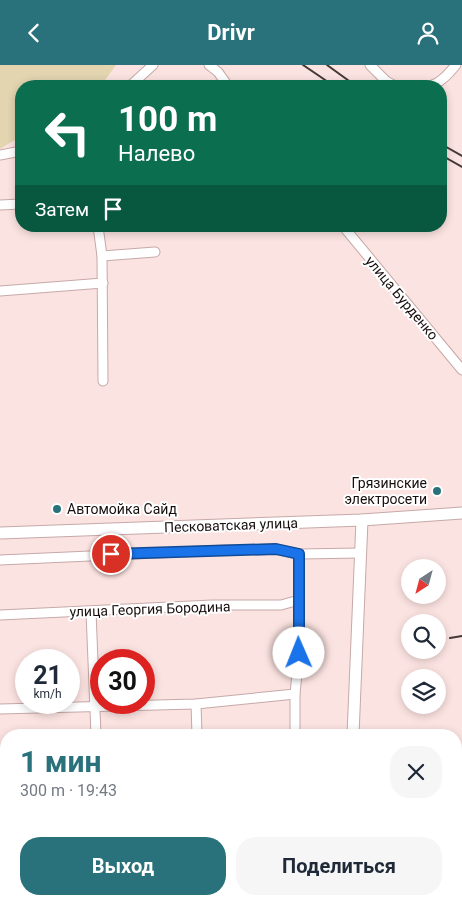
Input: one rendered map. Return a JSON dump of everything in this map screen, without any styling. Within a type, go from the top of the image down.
[{"type":"main road","name":"Песковатская улица","points":[[0,533],[362,520],[462,513]]},
{"type":"main road","points":[[354,729],[362,520]]},
{"type":"street","points":[[137,80],[153,65]]},
{"type":"street","points":[[209,65],[220,68],[225,80]]},
{"type":"street","points":[[370,65],[385,80]]},
{"type":"street","points":[[440,80],[456,65]]},
{"type":"street","points":[[0,155],[15,152]]},
{"type":"street","points":[[0,205],[15,204]]},
{"type":"street","points":[[99,232],[102,256],[103,381]]},
{"type":"street","name":"улица Бурденко","points":[[348,232],[462,370]]},
{"type":"street","points":[[102,256],[155,253]]},
{"type":"street","points":[[0,291],[102,283]]},
{"type":"street","points":[[0,560],[276,549],[299,554],[361,553]]},
{"type":"street","points":[[294,729],[299,653],[299,554]]},
{"type":"street","name":"улица Георгия Бородина","points":[[0,615],[212,605],[281,605],[299,600]]},
{"type":"street","points":[[91,612],[93,649]]},
{"type":"street","points":[[155,705],[196,704],[295,693]]},
{"type":"street","points":[[196,704],[197,729]]},
{"type":"street","points":[[0,709],[90,707]]},
{"type":"street","points":[[95,714],[96,729]]},
{"type":"shaded area","points":[[0,65],[116,65],[105,80],[15,80],[15,140],[0,149]]},
{"type":"railway","points":[[303,65],[325,80]]},
{"type":"railway","points":[[327,65],[348,80]]},
{"type":"railway","points":[[447,147],[462,156]]},
{"type":"railway","points":[[447,158],[462,167]]},
{"type":"railway","points":[[450,638],[462,636]]},
{"type":"place","name":"Грязинские электросети","points":[[437,491]]},
{"type":"place","name":"Автомойка Сайд","points":[[57,509]]},
{"type":"route","points":[[111,554],[276,549],[299,554],[299,653]]}]
